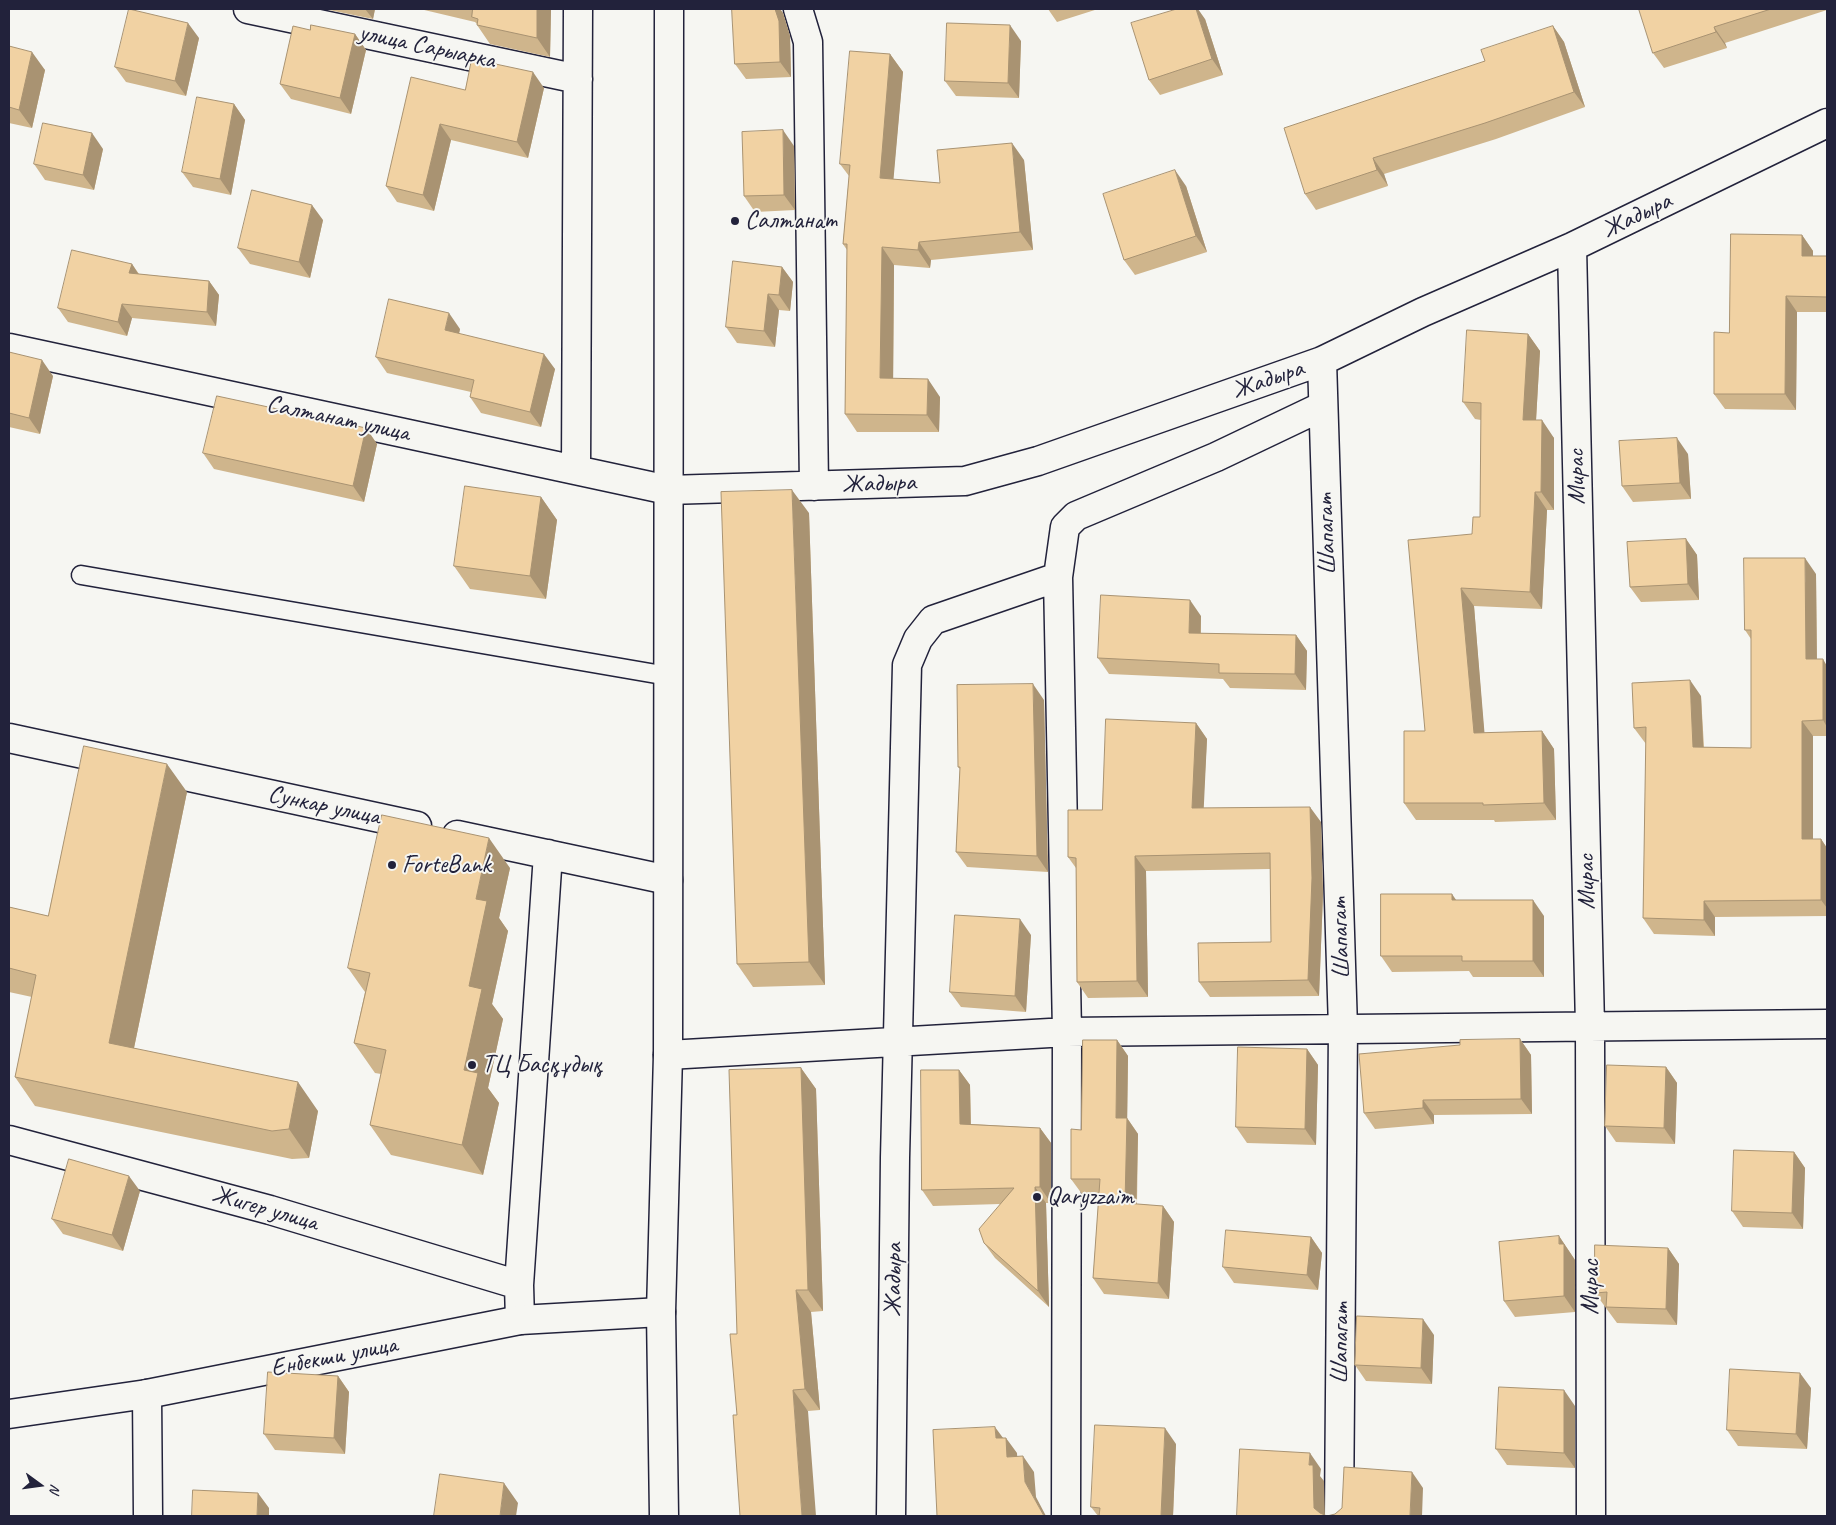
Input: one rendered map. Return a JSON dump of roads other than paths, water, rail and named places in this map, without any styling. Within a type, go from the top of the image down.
[{"type":"street","name":"улица Сарыарка","points":[[248,9],[578,79]]},
{"type":"street","points":[[576,470],[578,9]]},
{"type":"street","points":[[664,1516],[661,1312],[668,1055],[669,9]]},
{"type":"street","points":[[798,9],[808,42],[814,486]]},
{"type":"street","name":"Жадыра","points":[[668,490],[965,481],[1038,461],[1322,361],[1423,312],[1572,247],[1827,123]]},
{"type":"street","name":"Мирас","points":[[1572,247],[1590,1026],[1591,1516]]},
{"type":"street","name":"Салтанат улица","points":[[9,348],[668,490]]},
{"type":"street","name":"Шапагат","points":[[1322,361],[1343,1028],[1339,1516]]},
{"type":"street","points":[[1066,1516],[1068,1032],[1058,577],[1065,527],[1076,516],[1216,457],[1323,406]]},
{"type":"street","name":"Жадыра","points":[[891,1516],[907,665],[918,638],[933,620],[1058,577]]},
{"type":"street","name":"Сункар улица","points":[[9,738],[668,880]]},
{"type":"street","points":[[520,1320],[519,1285],[548,854]]},
{"type":"street","points":[[668,1055],[1068,1032],[1827,1024]]},
{"type":"street","name":"Жигер улица","points":[[9,1140],[270,1210],[519,1285]]},
{"type":"street","name":"Енбекши улица","points":[[9,1414],[147,1394],[520,1320],[661,1312]]},
{"type":"street","points":[[147,1394],[148,1516]]},
{"type":"lane","points":[[81,574],[668,676]]},
{"type":"place","name":"Салтанат","points":[[735,221]]},
{"type":"place","name":"ForteBank","points":[[392,865]]},
{"type":"place","name":"ТЦ Басқұдық","points":[[472,1065]]},
{"type":"place","name":"Qaryzzaim","points":[[1037,1197]]}]
